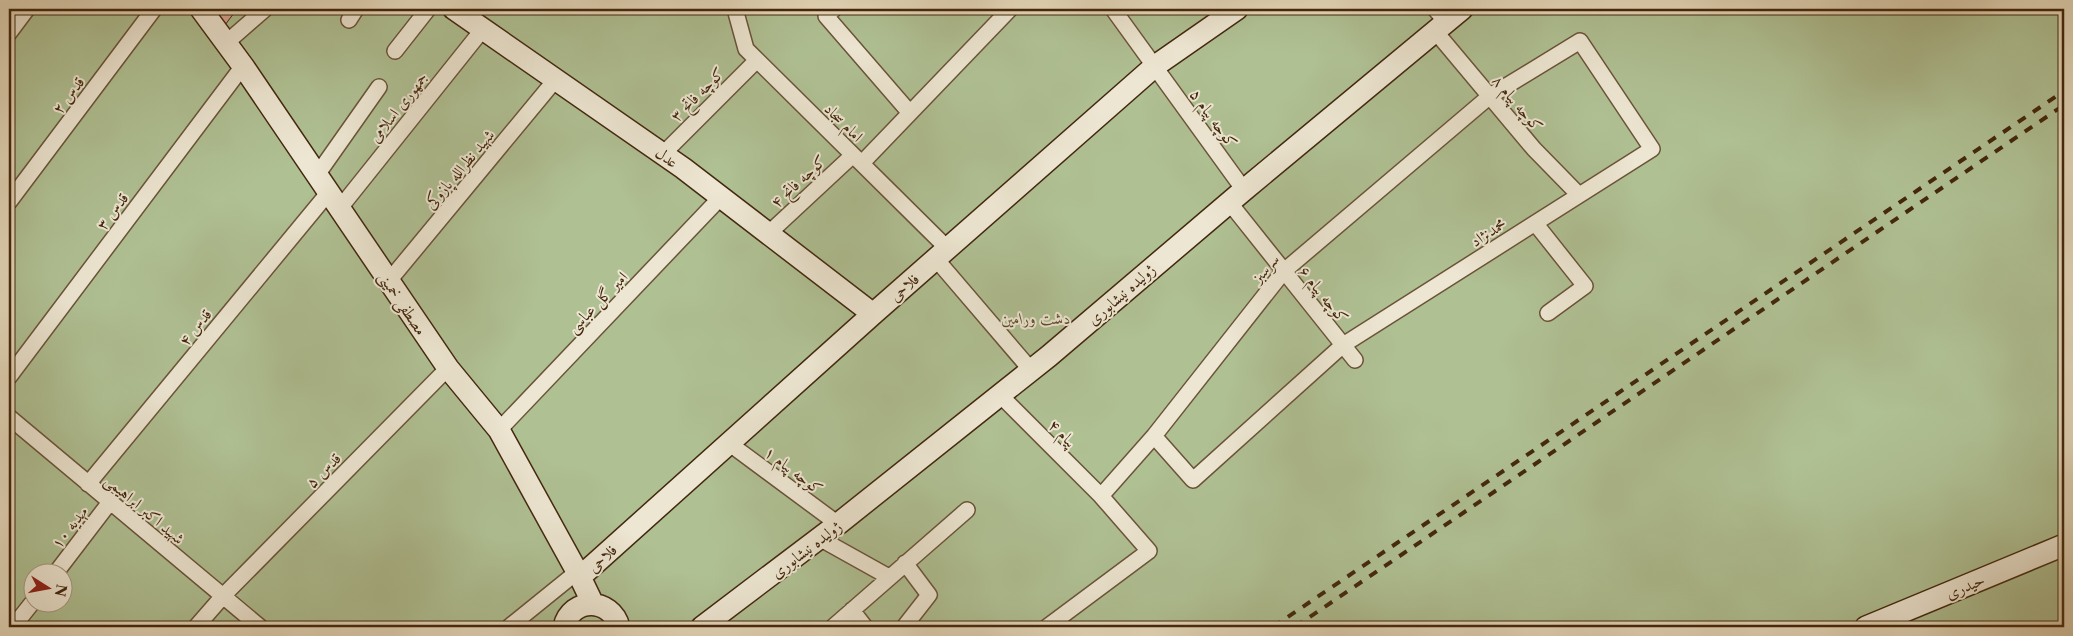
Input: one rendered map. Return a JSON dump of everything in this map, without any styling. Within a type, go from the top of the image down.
[{"type":"main road","name":"مصطفی خمینی","points":[[201,9],[243,66],[448,368],[499,430],[593,604]]},
{"type":"main road","name":"عدل","points":[[454,9],[663,154],[873,314]]},
{"type":"main road","name":"فلاحی","points":[[579,575],[730,444],[873,314],[1155,66],[1237,9]]},
{"type":"main road","name":"ژولیده نیشابوری","points":[[702,627],[838,524],[1031,370],[1445,18]]},
{"type":"main road","name":"حیدری","points":[[1866,627],[2064,545]]},
{"type":"main road","points":[[564,627],[568,616],[575,609],[583,605],[593,604],[609,610],[615,617],[619,627]]},
{"type":"street","points":[[9,33],[27,9]]},
{"type":"street","name":"قدس ۲","points":[[9,202],[154,9]]},
{"type":"street","points":[[226,43],[266,9]]},
{"type":"street","points":[[395,51],[428,9]]},
{"type":"street","name":"امام سجاد","points":[[736,9],[746,49],[857,159],[942,254],[1031,370]]},
{"type":"street","points":[[834,9],[826,16],[910,113]]},
{"type":"street","name":"کوچه فاتح ۴","points":[[768,234],[910,113],[1010,9]]},
{"type":"street","name":"کوچه پیام ۵","points":[[1113,9],[1155,66],[1236,196]]},
{"type":"street","name":"کوچه پیام ۸","points":[[1445,18],[1490,96],[1534,148],[1579,195]]},
{"type":"street","name":"جمهوری اسلامی","points":[[329,191],[482,29]]},
{"type":"street","name":"سرسبز","points":[[1101,496],[1154,436],[1284,271],[1490,96],[1580,41],[1652,150]]},
{"type":"street","name":"کوچه فاتح ۳","points":[[663,154],[757,60]]},
{"type":"street","name":"قدس ۳","points":[[9,377],[243,66]]},
{"type":"street","name":"شهید نظرالله پازوکی","points":[[388,282],[556,79]]},
{"type":"street","points":[[329,191],[379,87]]},
{"type":"street","name":"محمدنژاد","points":[[1154,436],[1193,480],[1343,346],[1652,150]]},
{"type":"street","name":"قدس ۴","points":[[88,484],[329,191]]},
{"type":"street","name":"کوچه پیام ۶","points":[[1236,196],[1284,271],[1355,360]]},
{"type":"street","name":"امیر گل عباسی","points":[[499,430],[721,197]]},
{"type":"street","points":[[1535,223],[1585,286],[1548,313]]},
{"type":"street","name":"قدس ۵","points":[[196,627],[223,596],[448,368]]},
{"type":"street","name":"پیام ۴","points":[[1000,395],[1101,496],[1150,551],[1046,627]]},
{"type":"street","name":"شهید اکبر ابراهیمی","points":[[9,417],[260,627]]},
{"type":"street","name":"کوچه پیام ۱","points":[[730,444],[838,524]]},
{"type":"street","name":"مهدیه ۱۰","points":[[63,564],[110,502]]},
{"type":"street","points":[[833,627],[967,510]]},
{"type":"street","points":[[819,538],[889,577]]},
{"type":"street","points":[[904,627],[929,594],[905,563]]},
{"type":"street","points":[[509,627],[579,575]]},
{"type":"street","points":[[852,610],[865,627]]},
{"type":"street","points":[[13,627],[23,614]]},
{"type":"green space","name":"دشت ورامین","points":[[9,9],[2064,9],[2064,627],[9,627]]},
{"type":"building","points":[[213,9],[237,9],[225,25]]},
{"type":"railway","points":[[1273,627],[2064,91]]},
{"type":"railway","points":[[1295,627],[2064,105]]}]
